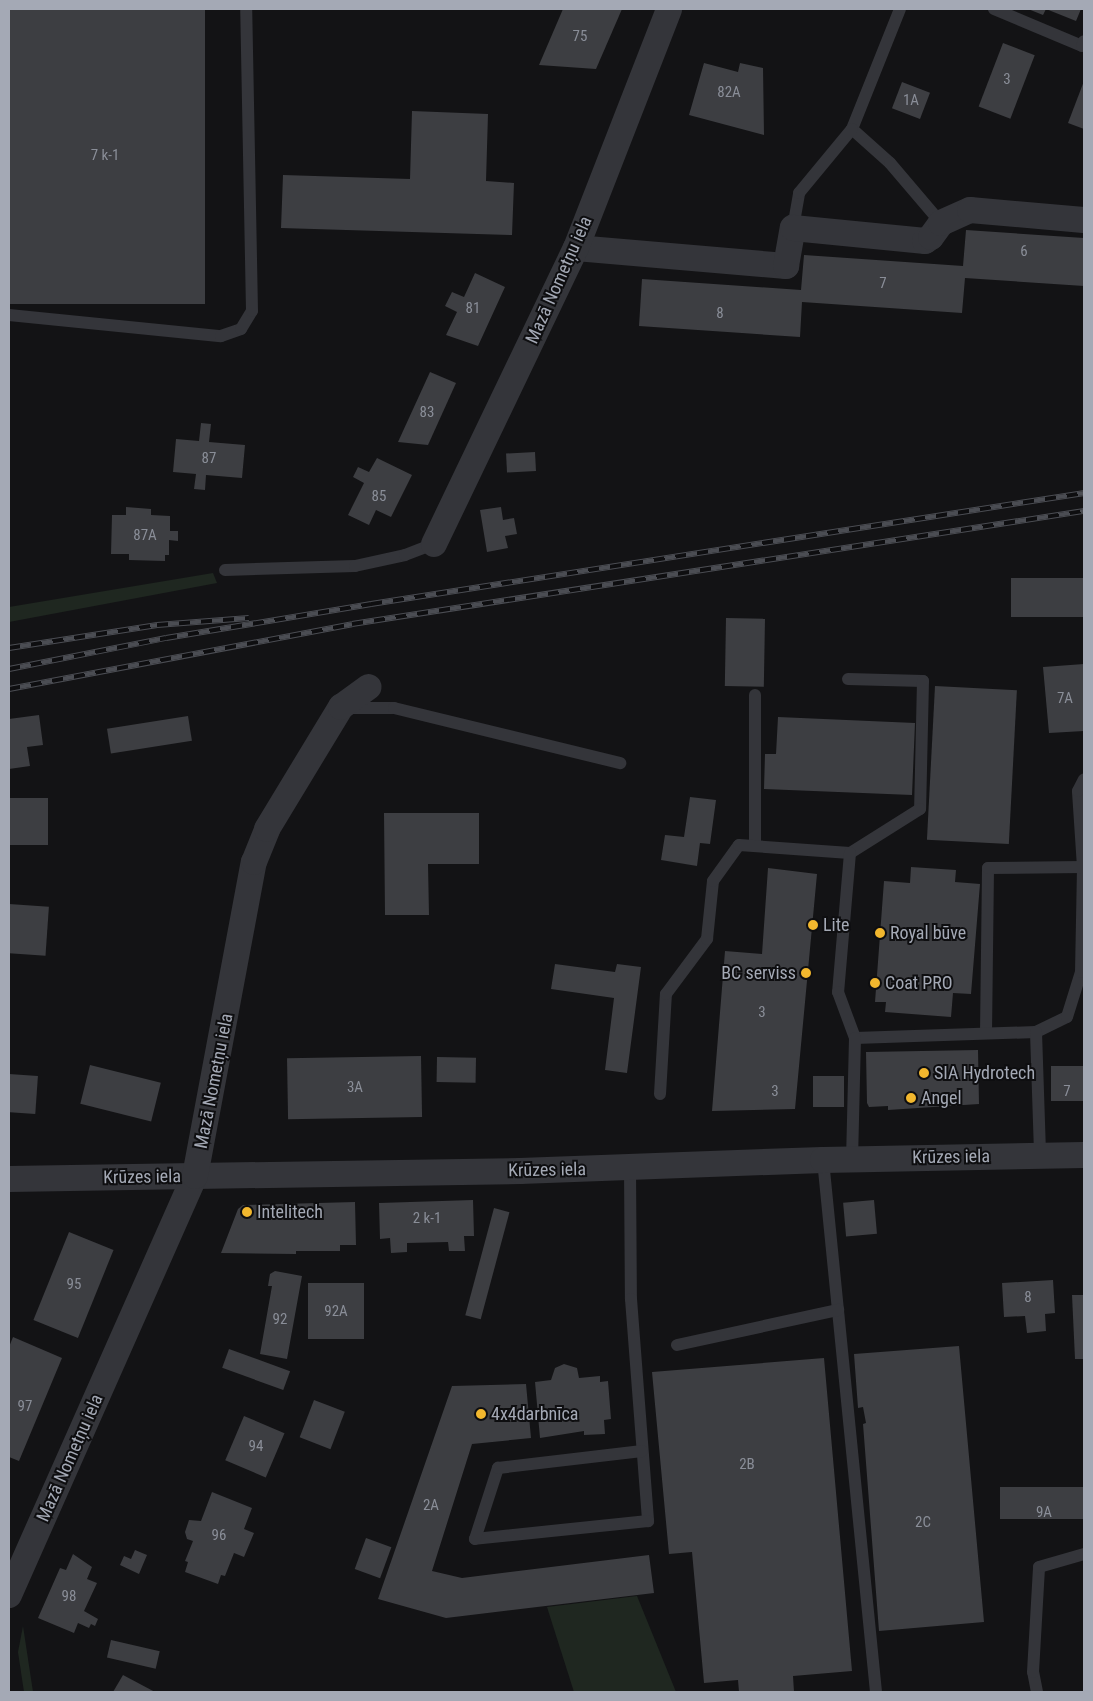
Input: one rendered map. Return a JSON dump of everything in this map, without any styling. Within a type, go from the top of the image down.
[{"type":"street","name":"Mazā Nometņu iela","points":[[434,544],[576,248],[669,9]]},
{"type":"street","points":[[576,248],[786,266],[793,228],[925,241],[931,237],[941,223],[970,210],[1084,220]]},
{"type":"street","name":"Mazā Nometņu iela","points":[[9,1596],[195,1176],[254,862],[267,829],[341,707],[368,687]]},
{"type":"street","name":"Krūzes iela","points":[[9,1180],[630,1168],[852,1159],[1084,1155]]},
{"type":"lane","points":[[9,315],[220,336],[241,329],[252,311],[246,9]]},
{"type":"lane","points":[[793,228],[799,193],[852,129],[900,9]]},
{"type":"lane","points":[[994,9],[1082,46],[1084,41]]},
{"type":"lane","points":[[852,129],[890,163],[941,223]]},
{"type":"lane","points":[[225,570],[355,566],[406,555],[434,544]]},
{"type":"lane","points":[[660,1094],[666,994],[706,939],[713,880],[739,845],[850,852],[920,809],[923,681],[848,679]]},
{"type":"lane","points":[[755,695],[755,846]]},
{"type":"lane","points":[[341,707],[394,708],[620,763]]},
{"type":"lane","points":[[855,1038],[1036,1032],[1067,1017],[1081,972],[1083,867],[1078,791],[1084,779]]},
{"type":"lane","points":[[850,852],[838,992],[855,1038],[852,1159]]},
{"type":"lane","points":[[986,1033],[988,868],[1083,867]]},
{"type":"lane","points":[[1036,1032],[1040,1155]]},
{"type":"lane","points":[[823,1160],[876,1692]]},
{"type":"lane","points":[[630,1168],[631,1299],[648,1521],[474,1539],[498,1468],[642,1452]]},
{"type":"lane","points":[[677,1344],[838,1310]]},
{"type":"lane","points":[[1037,1692],[1033,1672],[1040,1567],[1084,1554]]},
{"type":"shaded area","points":[[213,573],[217,583],[9,622],[9,607]]},
{"type":"shaded area","points":[[637,1596],[676,1692],[574,1692],[547,1607]]},
{"type":"shaded area","points":[[23,1626],[33,1692],[24,1692],[18,1652]]},
{"type":"building","points":[[9,9],[205,9],[205,304],[9,304]]},
{"type":"building","points":[[563,9],[622,9],[596,69],[539,65]]},
{"type":"building","points":[[1028,9],[1046,9],[1043,15]]},
{"type":"building","points":[[1046,9],[1081,9],[1076,21]]},
{"type":"building","points":[[1003,43],[1035,55],[1010,119],[979,106]]},
{"type":"building","points":[[704,63],[738,72],[740,63],[763,68],[764,135],[689,115]]},
{"type":"building","points":[[1084,81],[1084,129],[1068,123]]},
{"type":"building","points":[[902,82],[930,93],[920,119],[892,108]]},
{"type":"building","points":[[412,111],[488,114],[486,181],[514,183],[512,235],[281,228],[283,175],[410,179]]},
{"type":"building","points":[[966,230],[1084,238],[1084,286],[965,278],[962,313],[802,302],[800,337],[639,326],[642,279],[801,290],[804,255],[963,266]]},
{"type":"building","points":[[475,273],[505,287],[478,346],[446,335],[457,312],[445,306],[452,292],[464,297]]},
{"type":"building","points":[[430,372],[456,383],[428,445],[398,442]]},
{"type":"building","points":[[201,423],[211,424],[209,442],[245,445],[242,478],[206,475],[205,490],[194,489],[196,474],[173,472],[176,439],[199,441]]},
{"type":"building","points":[[535,452],[536,471],[507,472],[506,454]]},
{"type":"building","points":[[377,458],[412,475],[391,517],[376,510],[369,525],[348,515],[364,483],[353,477],[358,467],[369,472]]},
{"type":"building","points":[[126,507],[151,509],[151,515],[170,516],[170,531],[178,531],[178,541],[169,540],[169,555],[165,555],[165,561],[129,560],[129,554],[111,554],[112,515],[126,515]]},
{"type":"building","points":[[501,507],[503,520],[514,518],[517,534],[505,536],[508,548],[487,552],[480,510]]},
{"type":"building","points":[[1011,578],[1084,578],[1084,617],[1011,617]]},
{"type":"building","points":[[726,618],[765,619],[764,687],[725,686]]},
{"type":"building","points":[[1084,664],[1084,731],[1049,733],[1043,667]]},
{"type":"building","points":[[935,686],[1017,690],[1009,844],[927,840]]},
{"type":"building","points":[[39,715],[43,745],[27,747],[30,766],[9,769],[9,719]]},
{"type":"building","points":[[188,716],[192,741],[111,754],[107,729]]},
{"type":"building","points":[[778,717],[915,723],[912,795],[764,789],[765,754],[776,754]]},
{"type":"building","points":[[690,797],[716,800],[710,844],[700,843],[697,866],[661,860],[665,835],[684,837]]},
{"type":"building","points":[[9,798],[48,798],[48,845],[9,845]]},
{"type":"building","points":[[384,813],[479,813],[479,864],[428,864],[429,915],[385,915]]},
{"type":"building","points":[[911,867],[956,870],[955,882],[980,884],[971,994],[953,993],[951,1017],[885,1012],[886,1002],[875,1002],[884,881],[910,883]]},
{"type":"building","points":[[768,868],[817,874],[795,1109],[712,1111],[725,951],[762,954]]},
{"type":"building","points":[[9,904],[49,907],[45,956],[9,953]]},
{"type":"building","points":[[555,964],[615,972],[617,964],[641,967],[627,1073],[605,1070],[614,998],[551,989]]},
{"type":"building","name":"SIA Hydrotech","points":[[978,1050],[979,1104],[888,1110],[888,1106],[869,1107],[867,1103],[866,1052]]},
{"type":"building","points":[[421,1056],[422,1117],[288,1119],[287,1058]]},
{"type":"building","points":[[437,1057],[476,1058],[476,1083],[437,1082]]},
{"type":"building","points":[[90,1065],[161,1083],[151,1121],[80,1104]]},
{"type":"building","points":[[1051,1066],[1084,1066],[1084,1101],[1051,1101]]},
{"type":"building","points":[[9,1074],[38,1076],[35,1114],[9,1112]]},
{"type":"building","points":[[813,1076],[844,1076],[844,1107],[813,1107]]},
{"type":"building","points":[[473,1200],[474,1236],[464,1236],[465,1251],[449,1251],[448,1242],[407,1243],[407,1252],[391,1253],[390,1238],[380,1239],[379,1203]]},
{"type":"building","points":[[874,1200],[877,1234],[846,1237],[843,1203]]},
{"type":"building","points":[[355,1202],[356,1245],[340,1245],[340,1251],[296,1251],[296,1254],[221,1253],[238,1209],[243,1205]]},
{"type":"building","points":[[494,1208],[509,1212],[481,1319],[465,1315]]},
{"type":"building","points":[[69,1232],[114,1250],[78,1338],[33,1320]]},
{"type":"building","points":[[275,1271],[302,1276],[287,1359],[260,1354],[272,1286],[268,1286],[270,1274]]},
{"type":"building","points":[[1053,1280],[1055,1313],[1045,1314],[1046,1331],[1027,1333],[1025,1316],[1004,1317],[1002,1283]]},
{"type":"building","points":[[308,1283],[364,1283],[364,1339],[308,1339]]},
{"type":"building","points":[[1072,1295],[1084,1295],[1084,1359],[1075,1359]]},
{"type":"building","points":[[13,1337],[62,1358],[19,1461],[9,1457],[9,1347]]},
{"type":"building","points":[[959,1346],[984,1622],[879,1631],[863,1424],[866,1423],[863,1407],[858,1408],[854,1354]]},
{"type":"building","points":[[229,1349],[290,1371],[283,1390],[222,1368]]},
{"type":"building","points":[[824,1358],[852,1671],[793,1676],[794,1692],[739,1692],[738,1680],[704,1683],[692,1552],[669,1554],[652,1372]]},
{"type":"building","points":[[564,1364],[577,1368],[579,1378],[600,1376],[600,1382],[608,1381],[611,1419],[604,1420],[605,1434],[584,1435],[584,1431],[540,1438],[535,1382],[551,1380],[555,1368]]},
{"type":"building","points":[[526,1384],[531,1438],[472,1444],[432,1571],[462,1578],[649,1555],[654,1593],[446,1618],[378,1599],[452,1386]]},
{"type":"building","points":[[314,1400],[345,1412],[330,1449],[300,1437]]},
{"type":"building","points":[[244,1416],[285,1433],[266,1477],[225,1460]]},
{"type":"building","points":[[1000,1487],[1084,1487],[1084,1519],[1000,1519]]},
{"type":"building","points":[[212,1492],[252,1508],[244,1529],[254,1533],[244,1557],[234,1553],[225,1576],[221,1575],[218,1584],[185,1572],[188,1562],[185,1561],[193,1541],[187,1539],[185,1532],[189,1520],[201,1521]]},
{"type":"building","points":[[366,1538],[391,1547],[380,1578],[355,1569]]},
{"type":"building","points":[[135,1550],[147,1555],[139,1574],[120,1565],[124,1556],[131,1559]]},
{"type":"building","points":[[73,1554],[92,1567],[87,1579],[97,1583],[84,1611],[98,1619],[95,1626],[91,1624],[89,1628],[78,1623],[74,1633],[38,1618],[60,1568],[66,1570]]},
{"type":"building","points":[[111,1640],[160,1651],[156,1669],[107,1658]]},
{"type":"building","points":[[123,1675],[155,1692],[113,1692]]},
{"type":"railway","points":[[9,669],[166,638],[371,604],[1084,493]]},
{"type":"railway","points":[[9,689],[352,624],[1084,511]]},
{"type":"railway","points":[[9,648],[157,625],[249,618]]},
{"type":"place","name":"Lite","points":[[813,925]]},
{"type":"place","name":"Royal būve","points":[[880,933]]},
{"type":"place","name":"BC serviss","points":[[806,973]]},
{"type":"place","name":"Coat PRO","points":[[875,983]]},
{"type":"place","name":"SIA Hydrotech","points":[[924,1073]]},
{"type":"place","name":"Angel","points":[[911,1098]]},
{"type":"place","name":"Intelitech","points":[[247,1212]]},
{"type":"place","name":"4x4darbnīca","points":[[481,1414]]}]
